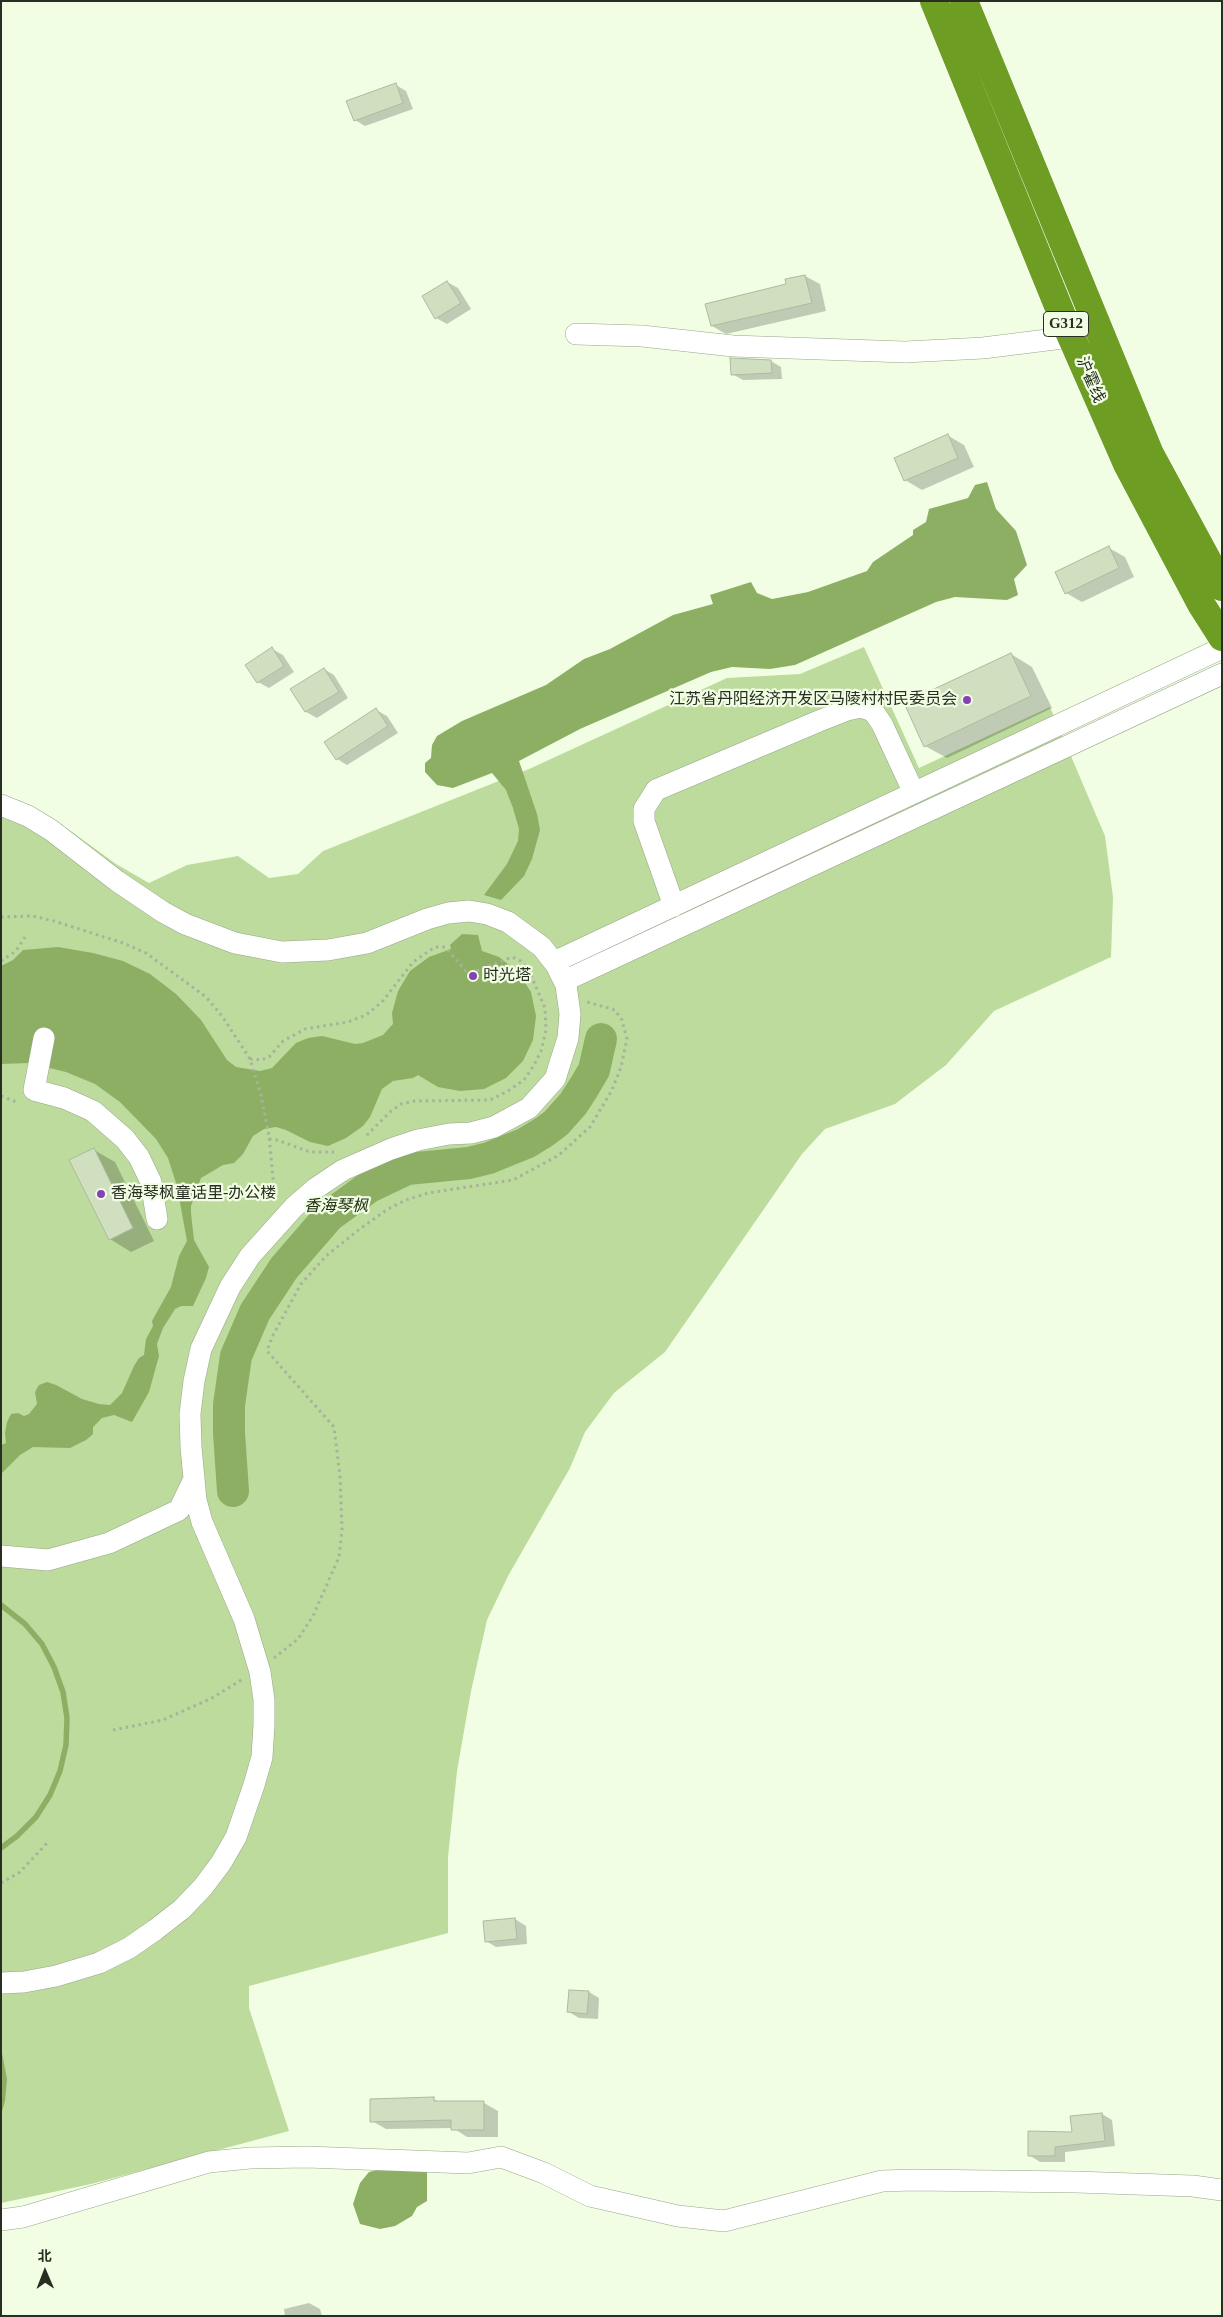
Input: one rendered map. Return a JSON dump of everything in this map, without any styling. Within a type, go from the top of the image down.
[{"type":"highway","name":"沪霍线","points":[[934,1],[1071,337],[1127,464],[1202,604],[1222,636]]},
{"type":"highway","name":"沪霍线","points":[[964,1],[1150,454],[1222,587]]},
{"type":"street","points":[[576,334],[642,336],[733,346],[905,352],[983,348],[1071,337]]},
{"type":"street","points":[[554,962],[1222,648]]},
{"type":"street","points":[[566,990],[1222,674]]},
{"type":"street","points":[[674,906],[644,821],[644,808],[656,790],[818,721],[861,707],[873,710],[882,724],[914,793]]},
{"type":"street","points":[[1,805],[28,816],[51,830],[117,881],[163,912],[185,924],[235,944],[282,952],[306,953],[367,943],[427,919],[448,913],[469,911],[487,914],[508,922],[542,947],[554,962],[566,990],[570,1014],[568,1038],[555,1079],[529,1108],[494,1128],[418,1140],[343,1170],[316,1188],[282,1220],[250,1256],[230,1287],[201,1349],[190,1414],[193,1481],[202,1522],[244,1619],[260,1672],[264,1725],[262,1757],[257,1776],[236,1837],[222,1863],[182,1909],[129,1948],[99,1962],[56,1976],[24,1982],[1,1983]]},
{"type":"street","points":[[44,1038],[34,1090],[64,1098],[93,1111],[125,1139],[139,1157],[151,1182],[157,1219]]},
{"type":"street","points":[[1,1556],[48,1560],[109,1543],[179,1510],[193,1481]]},
{"type":"street","points":[[1,2220],[23,2217],[209,2162],[250,2158],[307,2157],[468,2163],[501,2157],[544,2173],[590,2196],[678,2216],[724,2221],[882,2181],[1076,2182],[1193,2186],[1222,2190]]},
{"type":"path","points":[[1,916],[33,916],[94,932],[146,953],[206,997],[250,1059],[261,1095],[276,1187],[275,1204],[282,1220]]},
{"type":"path","points":[[1,961],[16,951],[25,937]]},
{"type":"path","points":[[250,1059],[262,1060],[269,1057],[283,1041],[305,1029],[348,1022],[366,1015],[382,1002],[413,962],[435,947],[445,947],[466,970],[474,972],[512,957],[520,961],[530,973],[545,1008],[546,1030],[534,1065],[524,1080],[490,1100],[415,1101],[401,1104],[390,1112],[358,1144]]},
{"type":"path","points":[[113,1730],[163,1720],[212,1698],[249,1675],[260,1672],[270,1661],[298,1639],[313,1616],[338,1557],[342,1530],[340,1476],[334,1427],[266,1351],[301,1284],[341,1243],[388,1209],[406,1200],[428,1193],[513,1180],[559,1155],[590,1127],[612,1090],[621,1067],[627,1039],[622,1020],[615,1010],[566,990]]},
{"type":"path","points":[[1,1096],[22,1104]]},
{"type":"path","points":[[269,1139],[278,1140],[310,1152],[339,1151]]},
{"type":"path","points":[[1,1883],[20,1872],[48,1842]]},
{"type":"green space","name":"香海琴枫","points":[[864,647],[919,768],[1050,707],[1105,836],[1113,897],[1111,957],[994,1011],[946,1065],[895,1104],[825,1129],[802,1154],[665,1352],[614,1393],[585,1432],[570,1468],[508,1576],[487,1620],[471,1691],[457,1771],[448,1857],[448,1933],[249,1986],[249,2008],[289,2131],[91,2184],[1,2203],[1,795],[21,801],[72,832],[116,864],[149,883],[187,865],[238,856],[269,878],[298,874],[323,851],[529,769],[727,678],[800,674]]},
{"type":"shaded area","points":[[987,482],[996,509],[1016,531],[1027,565],[1014,579],[1018,595],[1007,600],[955,597],[936,602],[795,665],[770,669],[732,667],[711,672],[580,729],[519,761],[537,814],[540,830],[532,859],[524,876],[501,900],[484,895],[507,864],[518,841],[519,829],[513,808],[506,790],[492,773],[453,788],[437,785],[425,772],[425,763],[431,758],[432,745],[437,736],[462,721],[546,685],[584,659],[610,649],[673,615],[713,604],[710,595],[751,582],[757,593],[772,599],[808,592],[867,571],[873,562],[913,535],[913,530],[926,522],[929,509],[968,498],[975,485]]},
{"type":"shaded area","points":[[462,934],[478,935],[482,951],[499,957],[518,972],[531,992],[536,1016],[533,1040],[523,1061],[506,1078],[484,1089],[460,1091],[438,1087],[418,1075],[413,1078],[393,1081],[382,1089],[370,1117],[363,1126],[346,1138],[328,1146],[310,1142],[276,1127],[264,1129],[253,1136],[243,1154],[234,1163],[223,1165],[201,1178],[191,1206],[191,1213],[194,1240],[209,1267],[206,1278],[193,1306],[181,1306],[175,1309],[163,1328],[157,1344],[159,1356],[149,1392],[132,1422],[114,1415],[102,1418],[93,1427],[93,1434],[86,1440],[70,1448],[33,1447],[20,1455],[1,1474],[1,1445],[6,1443],[7,1422],[11,1414],[18,1413],[24,1416],[29,1414],[37,1404],[35,1392],[39,1385],[47,1382],[82,1399],[99,1404],[110,1405],[122,1393],[134,1366],[139,1358],[144,1355],[146,1339],[153,1326],[152,1321],[171,1287],[179,1256],[187,1241],[177,1186],[168,1158],[156,1139],[120,1102],[95,1084],[66,1072],[29,1063],[1,1064],[1,966],[13,960],[23,950],[58,947],[93,953],[123,961],[150,974],[176,994],[201,1020],[227,1060],[236,1067],[260,1071],[272,1068],[296,1043],[308,1038],[322,1036],[355,1044],[383,1035],[393,1024],[392,1013],[398,991],[410,971],[429,957],[451,949],[450,945]]},
{"type":"shaded area","points":[[1,2048],[7,2079],[5,2101],[1,2115]]},
{"type":"shaded area","points":[[398,2165],[427,2172],[427,2201],[417,2207],[412,2216],[395,2226],[380,2229],[360,2224],[353,2204],[360,2183],[369,2172]]},
{"type":"building","points":[[396,83],[403,103],[354,121],[346,101]]},
{"type":"building","points":[[805,275],[812,303],[711,326],[705,304],[786,284],[785,279]]},
{"type":"building","points":[[447,281],[461,303],[435,319],[422,296]]},
{"type":"building","points":[[730,358],[771,360],[772,373],[731,375]]},
{"type":"building","points":[[948,434],[958,458],[904,481],[894,458]]},
{"type":"building","points":[[1109,546],[1119,568],[1065,594],[1055,572]]},
{"type":"building","points":[[272,647],[284,666],[257,683],[245,665]]},
{"type":"building","name":"江苏省丹阳经济开发区马陵村村民委员会","points":[[1011,653],[1031,696],[924,747],[904,703]]},
{"type":"building","points":[[324,668],[339,692],[305,712],[290,689]]},
{"type":"building","points":[[376,708],[388,726],[336,760],[324,742]]},
{"type":"building","name":"香海琴枫童话里-办公楼","points":[[94,1148],[133,1228],[109,1240],[69,1160]]},
{"type":"building","points":[[515,1918],[517,1939],[485,1942],[483,1921]]},
{"type":"building","points":[[569,1990],[589,1991],[587,2014],[567,2012]]},
{"type":"building","points":[[434,2097],[434,2101],[484,2101],[484,2130],[451,2130],[451,2120],[370,2122],[370,2099]]},
{"type":"building","points":[[1102,2113],[1105,2141],[1055,2147],[1055,2156],[1028,2156],[1028,2131],[1072,2132],[1070,2116]]},
{"type":"waterway","points":[[233,1491],[229,1405],[236,1356],[255,1312],[284,1268],[329,1216],[369,1187],[407,1169],[469,1163],[489,1158],[526,1143],[544,1132],[556,1123],[573,1104],[584,1087],[594,1070],[601,1039]]},
{"type":"waterway","points":[[1,1605],[25,1624],[42,1644],[54,1667],[63,1692],[67,1718],[66,1745],[60,1771],[50,1795],[36,1817],[17,1836],[1,1848]]},
{"type":"place","name":"江苏省丹阳经济开发区马陵村村民委员会","points":[[967,700]]},
{"type":"place","name":"时光塔","points":[[473,976]]},
{"type":"place","name":"香海琴枫童话里-办公楼","points":[[101,1194]]}]
